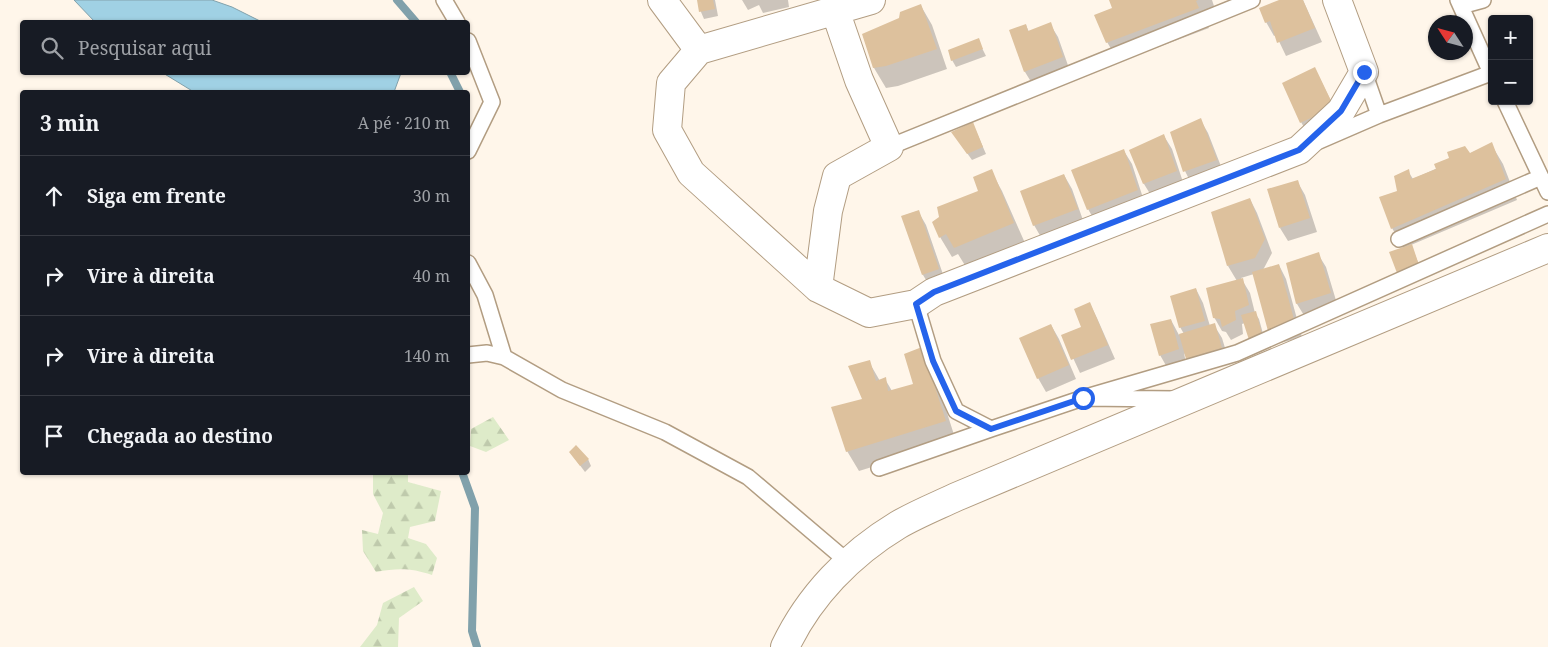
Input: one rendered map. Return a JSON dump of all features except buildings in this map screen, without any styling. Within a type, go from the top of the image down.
[{"type":"street","points":[[662,0],[699,50]]},
{"type":"street","points":[[871,0],[699,50],[671,83],[667,130],[691,173],[818,288],[869,313],[916,304],[934,292],[1299,150],[1341,111],[1364,72],[1338,0]]},
{"type":"street","points":[[818,288],[828,211],[838,176],[889,147],[859,80],[835,10]]},
{"type":"street","points":[[785,647],[809,606],[827,584],[848,562],[899,525],[934,507],[1548,248]]},
{"type":"lane","points":[[444,0],[456,20]]},
{"type":"lane","points":[[889,147],[1252,0]]},
{"type":"lane","points":[[1483,0],[1459,3],[1488,65]]},
{"type":"lane","points":[[470,46],[492,102],[470,147]]},
{"type":"lane","points":[[1364,72],[1379,115]]},
{"type":"lane","points":[[1299,150],[1379,115],[1488,75]]},
{"type":"lane","points":[[1507,105],[1542,173],[1548,192]]},
{"type":"lane","points":[[1399,239],[1542,173]]},
{"type":"lane","points":[[878,468],[1083,398],[1237,353],[1548,214]]},
{"type":"lane","points":[[470,268],[485,295],[504,357]]},
{"type":"lane","points":[[916,304],[933,361],[956,411],[991,429]]},
{"type":"lane","points":[[470,355],[487,353],[504,357],[562,390],[665,432],[748,477],[848,562]]},
{"type":"lane","points":[[1083,398],[1189,399]]},
{"type":"green space","points":[[493,417],[509,440],[486,452],[470,446],[471,429]]},
{"type":"green space","points":[[373,475],[408,475],[408,482],[441,491],[435,521],[410,527],[408,538],[426,544],[437,558],[432,575],[404,569],[376,572],[363,551],[362,530],[378,534],[383,513],[373,494]]},
{"type":"green space","points":[[414,587],[423,601],[399,618],[398,647],[360,647],[377,625],[383,603]]},
{"type":"water","points":[[74,0],[212,0],[232,7],[258,20],[93,20]]},
{"type":"water","points":[[166,75],[400,75],[395,90],[191,90]]},
{"type":"waterway","points":[[397,0],[414,20]]},
{"type":"waterway","points":[[452,75],[459,90]]},
{"type":"waterway","points":[[463,475],[475,508],[472,631],[477,647]]},
{"type":"route","points":[[1083,398],[991,429],[956,411],[933,361],[916,304],[934,292],[1299,150],[1341,111],[1364,72]]}]
